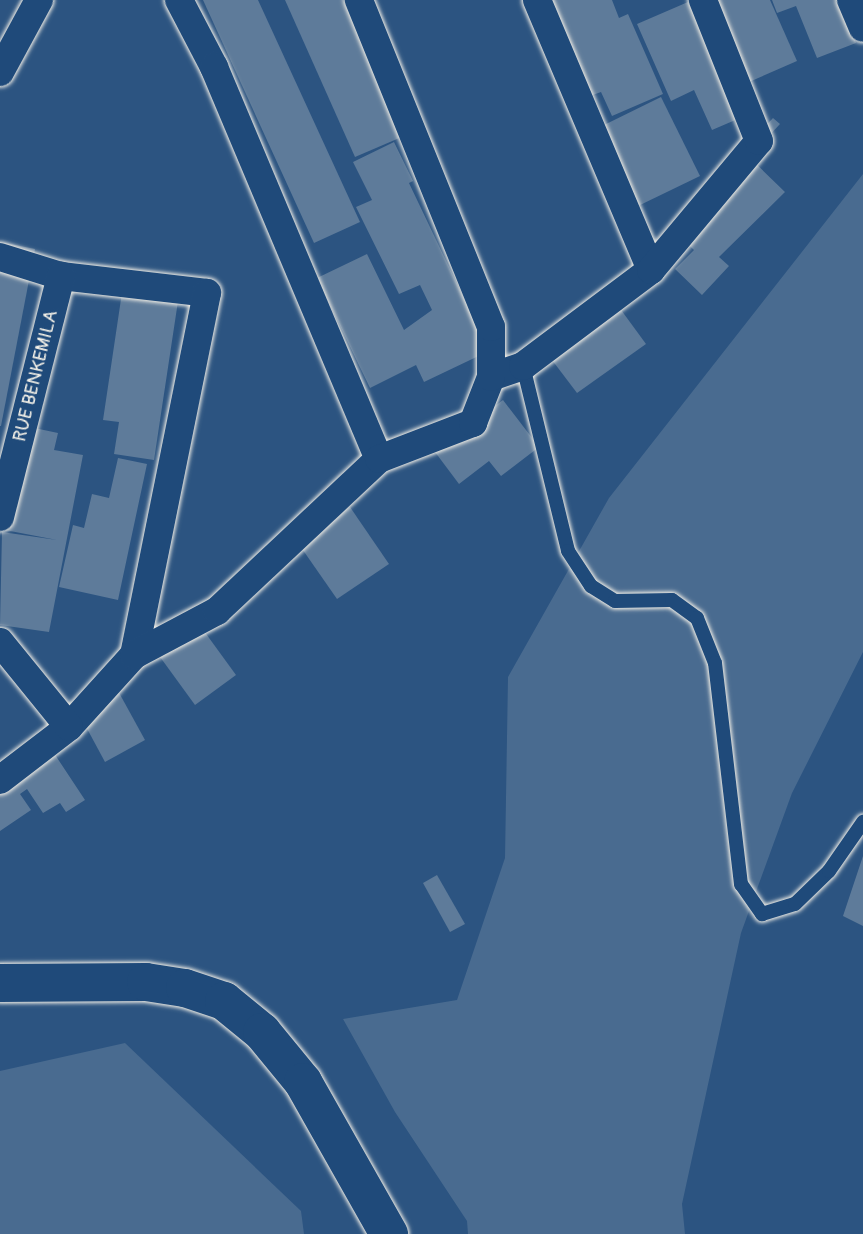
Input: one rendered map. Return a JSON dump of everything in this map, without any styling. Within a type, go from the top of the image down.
[{"type":"main road","points":[[0,984],[146,982],[185,988],[224,1001],[262,1032],[303,1082],[389,1234]]},
{"type":"street","points":[[0,72],[39,0]]},
{"type":"street","points":[[179,0],[214,67],[379,459]]},
{"type":"street","points":[[0,780],[69,727],[134,655],[218,611],[379,459],[473,423],[491,377],[491,327],[359,0]]},
{"type":"street","points":[[537,0],[651,270]]},
{"type":"street","points":[[491,377],[523,366],[651,270],[759,141],[703,0]]},
{"type":"street","points":[[851,0],[863,28]]},
{"type":"street","points":[[0,257],[61,276],[206,293],[134,655]]},
{"type":"street","name":"RUE BENKEMILA","points":[[0,517],[61,276]]},
{"type":"street","points":[[0,642],[69,727]]},
{"type":"lane","points":[[523,366],[568,551],[591,586],[615,601],[672,600],[697,618],[715,663],[741,884],[762,914],[795,904],[829,871],[863,822]]},
{"type":"shaded area","points":[[863,174],[863,652],[792,793],[741,933],[682,1204],[685,1234],[468,1234],[467,1221],[395,1112],[343,1019],[457,1000],[505,858],[508,677],[609,498]]},
{"type":"shaded area","points":[[125,1043],[301,1211],[304,1234],[0,1234],[0,1071]]},
{"type":"building","points":[[203,0],[258,0],[360,222],[314,243]]},
{"type":"building","points":[[285,0],[343,0],[404,136],[355,157]]},
{"type":"building","points":[[549,0],[612,0],[619,18],[628,14],[663,94],[612,116],[601,92],[590,96]]},
{"type":"building","points":[[712,0],[770,0],[797,61],[749,82]]},
{"type":"building","points":[[772,0],[839,0],[856,43],[817,58],[796,6],[777,13]]},
{"type":"building","points":[[688,2],[740,118],[712,130],[694,90],[671,101],[637,24]]},
{"type":"building","points":[[661,97],[700,176],[638,206],[600,127]]},
{"type":"building","points":[[773,118],[780,124],[749,157],[785,192],[719,257],[729,266],[702,295],[675,269],[694,250],[670,227]]},
{"type":"building","points":[[394,142],[413,181],[409,183],[489,351],[424,382],[416,365],[370,388],[317,278],[367,254],[404,330],[432,310],[420,285],[399,294],[356,207],[372,200],[353,162]]},
{"type":"building","points":[[0,242],[35,249],[1,426],[0,426]]},
{"type":"building","points":[[124,279],[180,288],[154,460],[114,454],[119,422],[103,420]]},
{"type":"building","points":[[616,303],[646,344],[577,393],[552,360]]},
{"type":"building","points":[[503,400],[539,447],[501,476],[489,461],[459,484],[435,452]]},
{"type":"building","points":[[25,426],[58,433],[54,450],[83,455],[49,632],[0,625],[2,532],[57,540],[5,530]]},
{"type":"building","points":[[118,458],[147,464],[118,600],[59,587],[73,525],[84,528],[92,494],[109,498]]},
{"type":"building","points":[[350,507],[389,564],[337,599],[298,543]]},
{"type":"building","points":[[196,620],[236,675],[195,705],[155,650]]},
{"type":"building","points":[[117,689],[145,740],[105,762],[77,710]]},
{"type":"building","points":[[42,735],[85,800],[66,812],[60,803],[43,813],[27,789],[20,794],[31,810],[0,831],[0,772]]},
{"type":"building","points":[[863,856],[863,926],[843,916]]},
{"type":"building","points":[[437,875],[465,924],[450,932],[423,883]]}]
